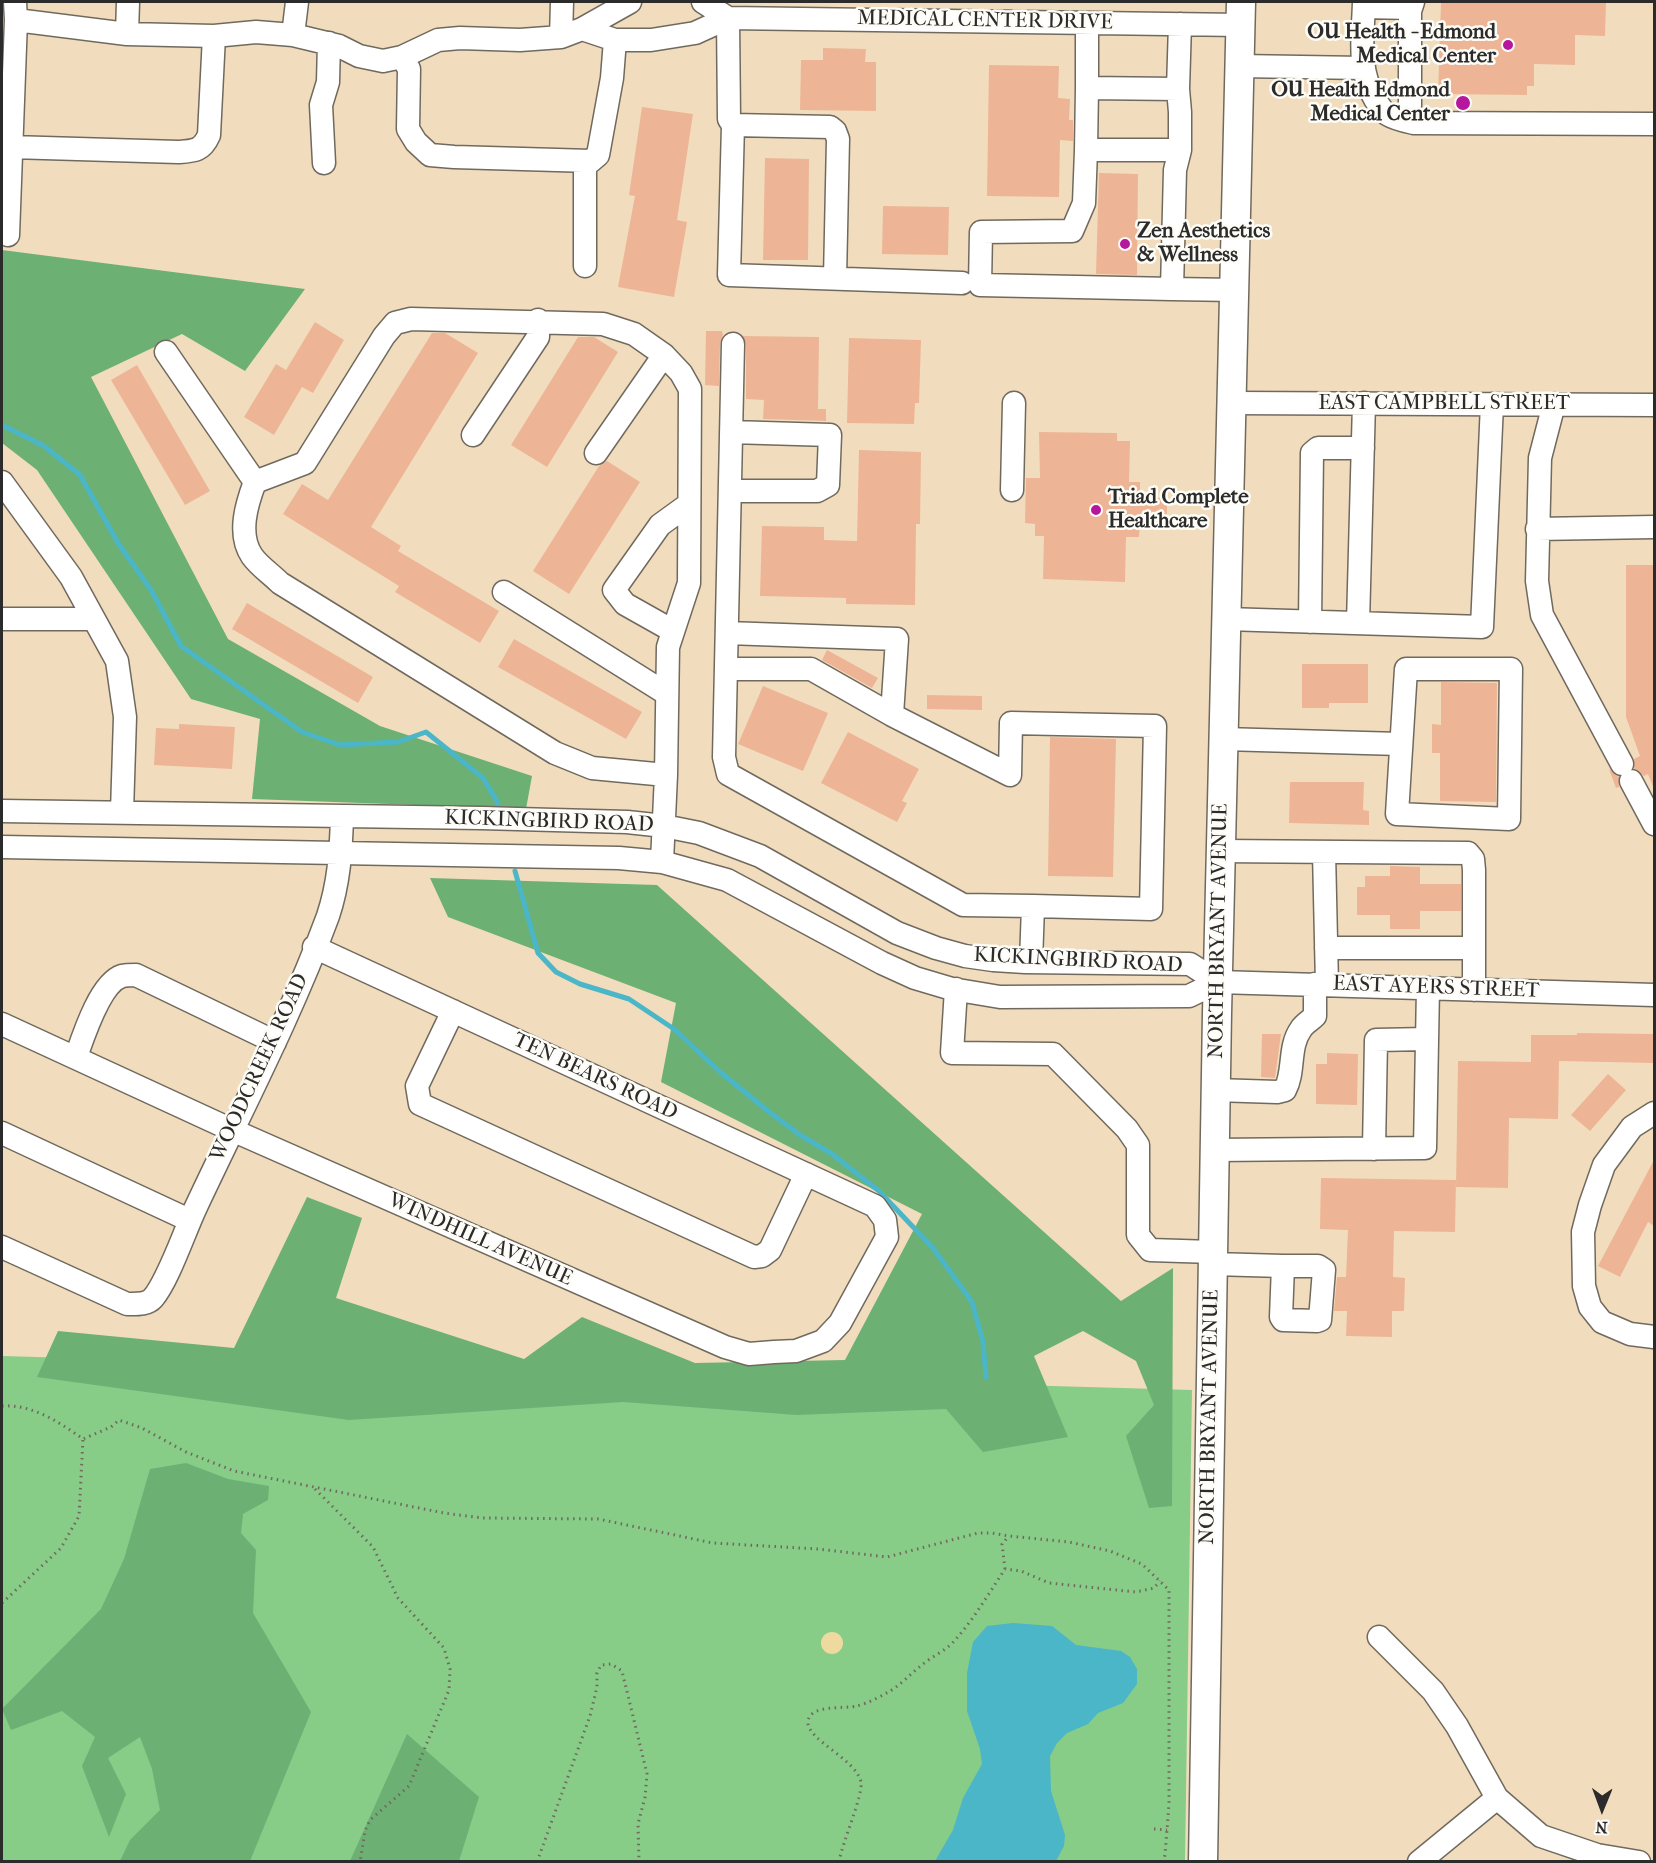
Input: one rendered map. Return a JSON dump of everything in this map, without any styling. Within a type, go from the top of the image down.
[{"type":"main road","name":"NORTH BRYANT AVENUE","points":[[1203,1862],[1215,1090],[1241,13]]},
{"type":"street","points":[[127,34],[128,2]]},
{"type":"street","points":[[293,35],[297,2]]},
{"type":"street","points":[[562,2],[571,33]]},
{"type":"street","points":[[571,33],[630,2]]},
{"type":"street","points":[[703,2],[728,18]]},
{"type":"street","points":[[1407,121],[1410,105],[1412,5],[1364,4],[1363,68],[1368,86],[1385,113],[1407,121],[1414,123],[1654,124]]},
{"type":"street","points":[[8,235],[15,11],[127,34],[214,36],[256,32],[293,35],[329,43],[359,56],[383,61],[402,57],[438,40],[460,38],[520,40],[571,33],[615,40],[651,40],[695,33],[728,18]]},
{"type":"street","name":"MEDICAL CENTER DRIVE","points":[[728,18],[940,11],[1027,12],[1087,23],[1180,24],[1241,13]]},
{"type":"street","points":[[728,18],[729,119],[733,125],[729,275],[962,283]]},
{"type":"street","points":[[1087,23],[1084,203],[1072,231],[981,232],[980,285],[1235,290]]},
{"type":"street","points":[[1172,289],[1175,170],[1180,150],[1178,89],[1180,24]]},
{"type":"street","points":[[11,147],[194,151],[204,145],[209,135],[214,36]]},
{"type":"street","points":[[585,266],[585,166],[598,154],[612,78],[615,40]]},
{"type":"street","points":[[324,164],[321,105],[328,82],[329,43]]},
{"type":"street","points":[[402,57],[409,69],[408,129],[416,142],[430,155],[591,161]]},
{"type":"street","points":[[1239,66],[1363,68]]},
{"type":"street","points":[[1087,88],[1178,89]]},
{"type":"street","points":[[733,125],[830,127],[835,131],[838,139],[835,278]]},
{"type":"street","points":[[1086,150],[1180,150]]},
{"type":"street","points":[[662,862],[666,775],[668,646],[689,583],[690,389],[681,373],[664,355],[634,334],[603,324],[411,319],[395,323],[384,336],[305,463],[255,482],[245,508],[245,534],[251,555],[279,582],[555,753],[592,768],[666,775]]},
{"type":"street","points":[[473,435],[538,337],[538,321]]},
{"type":"street","points":[[726,669],[811,669],[892,715],[1010,775],[1011,723],[1155,726],[1151,909],[963,905],[728,774],[724,757],[733,344]]},
{"type":"street","points":[[166,352],[255,482]]},
{"type":"street","points":[[596,453],[664,355]]},
{"type":"street","points":[[1012,490],[1014,403]]},
{"type":"street","name":"EAST CAMPBELL STREET","points":[[1233,403],[1654,405]]},
{"type":"street","points":[[1358,623],[1364,403]]},
{"type":"street","points":[[1226,619],[1482,627],[1492,404]]},
{"type":"street","points":[[1554,405],[1540,458],[1537,581],[1542,615],[1654,824]]},
{"type":"street","points":[[730,490],[817,492],[828,485],[830,435],[731,432]]},
{"type":"street","points":[[1310,622],[1312,453],[1318,448],[1363,448]]},
{"type":"street","points":[[2,482],[71,577],[117,661],[125,717],[122,812]]},
{"type":"street","points":[[673,631],[625,604],[614,590],[660,525],[689,504]]},
{"type":"street","points":[[1537,529],[1654,527]]},
{"type":"street","points":[[504,592],[667,694]]},
{"type":"street","points":[[2,619],[94,619]]},
{"type":"street","points":[[727,633],[897,639],[892,715]]},
{"type":"street","points":[[1406,669],[1511,669],[1509,819],[1397,814],[1400,744],[1406,669]]},
{"type":"street","points":[[1223,739],[1400,744]]},
{"type":"street","name":"KICKINGBIRD ROAD","points":[[2,811],[627,822],[664,826],[699,833],[760,856],[897,933],[936,948],[984,959],[1032,962],[1190,964],[1218,982]]},
{"type":"street","points":[[42,812],[42,847]]},
{"type":"street","points":[[171,815],[172,850]]},
{"type":"street","name":"WOODCREEK ROAD","points":[[2,1247],[127,1304],[142,1304],[152,1299],[165,1278],[189,1220],[275,1042],[328,915],[338,880],[342,817]]},
{"type":"street","name":"KICKINGBIRD ROAD","points":[[2,847],[619,858],[662,862],[727,880],[882,963],[915,978],[956,989],[1000,996],[1189,996],[1218,982]]},
{"type":"street","points":[[1220,851],[1468,853],[1473,859],[1474,990]]},
{"type":"street","points":[[1215,1090],[1277,1092],[1285,1090],[1289,1083],[1294,1040],[1302,1028],[1315,1016],[1321,985],[1326,948],[1324,852]]},
{"type":"street","points":[[1032,962],[1034,906]]},
{"type":"street","name":"TEN BEARS ROAD","points":[[314,947],[875,1206]]},
{"type":"street","points":[[1326,948],[1474,948]]},
{"type":"street","points":[[76,1057],[95,1006],[120,976],[136,975],[275,1042]]},
{"type":"street","name":"EAST AYERS STREET","points":[[1218,982],[1654,995]]},
{"type":"street","points":[[1215,1150],[1425,1148],[1428,988]]},
{"type":"street","points":[[956,989],[952,1053],[1053,1054],[1126,1129],[1138,1145],[1138,1235],[1150,1250],[1282,1266]]},
{"type":"street","points":[[453,1011],[417,1086],[420,1104],[754,1257],[762,1256],[770,1250],[806,1174]]},
{"type":"street","name":"WINDHILL AVENUE","points":[[2,1024],[232,1130],[725,1347],[750,1354],[796,1351],[823,1341],[840,1323],[887,1237],[885,1220],[875,1206]]},
{"type":"street","points":[[1374,1149],[1376,1040],[1427,1039]]},
{"type":"street","points":[[1654,1113],[1632,1127],[1604,1165],[1583,1232],[1584,1286],[1590,1308],[1602,1322],[1630,1334],[1654,1337]]},
{"type":"street","points":[[2,1133],[189,1220]]},
{"type":"street","points":[[1380,1637],[1433,1691],[1457,1726],[1497,1798],[1541,1836],[1597,1855],[1639,1862]]},
{"type":"street","points":[[1419,1862],[1497,1798]]},
{"type":"path","points":[[2,1406],[31,1410],[60,1423],[83,1439]]},
{"type":"path","points":[[83,1439],[111,1427],[119,1420],[142,1428],[186,1452],[234,1471],[444,1514],[473,1517],[598,1519],[713,1543],[818,1549],[887,1557],[978,1533],[1069,1542],[1110,1551],[1142,1564],[1169,1590],[1168,1804],[1163,1862]]},
{"type":"path","points":[[2,1603],[61,1548],[79,1516],[83,1439]]},
{"type":"path","points":[[315,1489],[372,1547],[398,1598],[444,1648],[450,1669],[449,1690],[409,1785],[370,1820],[365,1831],[360,1862]]},
{"type":"path","points":[[839,1862],[861,1783],[855,1771],[838,1753],[812,1734],[808,1725],[809,1718],[814,1712],[856,1706],[892,1690],[923,1663],[955,1641],[1005,1569],[1002,1544],[1009,1536]]},
{"type":"path","points":[[1005,1569],[1021,1571],[1049,1583],[1136,1592],[1154,1588],[1160,1581]]},
{"type":"path","points":[[537,1862],[590,1716],[597,1688],[597,1673],[601,1665],[611,1664],[622,1671],[647,1774],[645,1797],[638,1824],[639,1862]]},
{"type":"path","points":[[1154,1829],[1167,1830]]},
{"type":"green space","points":[[2,250],[305,289],[245,371],[182,334],[91,377],[228,639],[380,726],[532,776],[526,809],[252,799],[260,719],[191,699],[37,470],[2,443]]},
{"type":"green space","points":[[430,878],[657,885],[1121,1301],[1173,1268],[1172,1506],[1149,1508],[1126,1436],[1154,1405],[1136,1361],[1083,1331],[1034,1356],[1068,1437],[983,1452],[946,1409],[797,1415],[623,1402],[349,1420],[37,1377],[58,1331],[234,1348],[307,1197],[362,1218],[336,1298],[524,1359],[582,1317],[695,1363],[845,1360],[922,1214],[661,1082],[676,1003],[448,917]]},
{"type":"green space","points":[[2,1356],[1192,1390],[1185,1861],[2,1861]]},
{"type":"green space","points":[[186,1463],[228,1479],[269,1486],[268,1500],[243,1514],[241,1533],[256,1550],[253,1613],[311,1712],[250,1861],[120,1861],[130,1840],[160,1810],[152,1769],[140,1737],[108,1758],[126,1794],[109,1837],[82,1766],[95,1737],[62,1711],[11,1730],[2,1709],[101,1609],[124,1559],[150,1469]]},
{"type":"green space","points":[[407,1734],[479,1797],[459,1861],[350,1861]]},
{"type":"sand","points":[[832,1632],[840,1635],[843,1643],[840,1651],[832,1654],[824,1651],[821,1643],[824,1635]]},
{"type":"water","points":[[1013,1623],[1052,1626],[1076,1645],[1121,1651],[1130,1657],[1137,1669],[1137,1684],[1123,1703],[1098,1713],[1088,1724],[1067,1733],[1057,1743],[1050,1756],[1051,1791],[1065,1835],[1064,1846],[1056,1861],[935,1861],[953,1830],[963,1798],[982,1764],[980,1749],[967,1711],[967,1673],[973,1642],[987,1626]]},
{"type":"building","name":"OU Health - Edmond Medical Center","points":[[1441,2],[1606,2],[1605,36],[1575,35],[1575,65],[1534,64],[1534,86],[1527,86],[1527,95],[1438,94]]},
{"type":"building","points":[[823,48],[866,49],[865,62],[876,62],[876,111],[800,110],[801,60],[823,60]]},
{"type":"building","points":[[989,65],[1059,66],[1058,98],[1070,99],[1069,120],[1073,120],[1073,141],[1060,140],[1059,197],[987,196]]},
{"type":"building","points":[[642,107],[693,114],[677,220],[687,222],[674,297],[618,287],[635,196],[629,195]]},
{"type":"building","points":[[765,158],[809,159],[808,260],[763,260]]},
{"type":"building","points":[[1099,173],[1138,174],[1137,275],[1096,274]]},
{"type":"building","points":[[883,206],[949,207],[948,255],[882,254]]},
{"type":"building","points":[[315,322],[344,340],[313,393],[302,387],[274,435],[244,417],[276,364],[286,370]]},
{"type":"building","points":[[706,331],[722,331],[723,335],[720,344],[719,386],[705,385]]},
{"type":"building","points":[[432,333],[445,333],[478,353],[371,527],[401,546],[398,551],[499,611],[480,643],[395,592],[399,586],[283,514],[302,484],[328,500]]},
{"type":"building","points":[[743,336],[819,337],[818,409],[826,409],[826,421],[763,419],[764,400],[746,399],[746,344]]},
{"type":"building","points":[[578,337],[594,337],[618,352],[547,467],[511,445]]},
{"type":"building","points":[[849,338],[921,340],[919,403],[915,403],[914,424],[847,423]]},
{"type":"building","points":[[137,365],[210,491],[185,505],[111,380]]},
{"type":"building","name":"Triad Complete Healthcare","points":[[1039,432],[1117,433],[1117,441],[1130,441],[1129,482],[1140,482],[1140,497],[1167,498],[1167,522],[1140,522],[1139,537],[1126,537],[1125,582],[1043,579],[1044,536],[1035,536],[1035,524],[1025,523],[1026,478],[1040,478]]},
{"type":"building","points":[[859,450],[921,452],[920,524],[916,524],[915,605],[846,604],[846,598],[760,596],[762,526],[824,527],[824,540],[857,541]]},
{"type":"building","points":[[607,461],[640,482],[569,594],[533,571],[599,466]]},
{"type":"building","points":[[1626,565],[1654,565],[1654,789],[1648,774],[1644,776],[1634,768],[1634,759],[1640,756],[1626,717]]},
{"type":"building","points":[[247,603],[373,677],[358,703],[232,629]]},
{"type":"building","points":[[514,639],[642,712],[626,739],[498,667]]},
{"type":"building","points":[[827,650],[878,678],[872,688],[822,660]]},
{"type":"building","points":[[1302,664],[1368,664],[1368,703],[1329,703],[1329,708],[1302,708]]},
{"type":"building","points":[[1441,682],[1497,683],[1496,802],[1440,801],[1440,753],[1432,753],[1432,724],[1441,725]]},
{"type":"building","points":[[763,686],[828,713],[803,771],[738,744]]},
{"type":"building","points":[[927,695],[982,696],[982,710],[927,709]]},
{"type":"building","points":[[179,724],[235,727],[232,769],[154,765],[156,728],[179,729]]},
{"type":"building","points":[[848,732],[919,769],[902,801],[907,803],[897,822],[821,783]]},
{"type":"building","points":[[1050,737],[1116,739],[1113,877],[1048,876]]},
{"type":"building","points":[[1609,769],[1619,777],[1619,787],[1616,788]]},
{"type":"building","points":[[1290,782],[1364,782],[1363,810],[1369,811],[1369,825],[1289,823]]},
{"type":"building","points":[[1390,866],[1420,867],[1420,884],[1461,884],[1461,911],[1420,911],[1420,929],[1390,929],[1390,915],[1357,915],[1357,887],[1365,887],[1365,876],[1390,876]]},
{"type":"building","points":[[1577,1033],[1654,1034],[1654,1063],[1559,1061],[1558,1119],[1509,1118],[1508,1188],[1456,1187],[1458,1061],[1531,1062],[1531,1035],[1577,1035]]},
{"type":"building","points":[[1262,1034],[1281,1034],[1275,1078],[1261,1077]]},
{"type":"building","points":[[1327,1053],[1358,1054],[1357,1105],[1316,1104],[1316,1064],[1327,1064]]},
{"type":"building","points":[[1608,1074],[1626,1090],[1590,1131],[1571,1115]]},
{"type":"building","points":[[1654,1160],[1654,1226],[1648,1222],[1620,1277],[1598,1266]]},
{"type":"building","points":[[1321,1178],[1456,1180],[1455,1232],[1394,1231],[1393,1277],[1405,1278],[1404,1311],[1392,1311],[1392,1337],[1346,1336],[1347,1311],[1334,1311],[1337,1277],[1346,1277],[1348,1230],[1320,1229]]},
{"type":"waterway","points":[[2,425],[44,446],[80,475],[118,543],[151,590],[181,646],[302,732],[340,745],[398,742],[426,732],[483,778],[498,803]]},
{"type":"waterway","points":[[515,871],[538,953],[556,972],[580,984],[629,999],[674,1029],[719,1071],[768,1111],[800,1135],[832,1154],[879,1191],[933,1248],[972,1302],[983,1342],[986,1377]]},
{"type":"place","name":"OU Health - Edmond Medical Center","points":[[1508,45]]},
{"type":"place","name":"OU Health Edmond Medical Center","points":[[1463,103]]},
{"type":"place","name":"Zen Aesthetics & Wellness","points":[[1125,244]]},
{"type":"place","name":"Triad Complete Healthcare","points":[[1096,510]]}]
